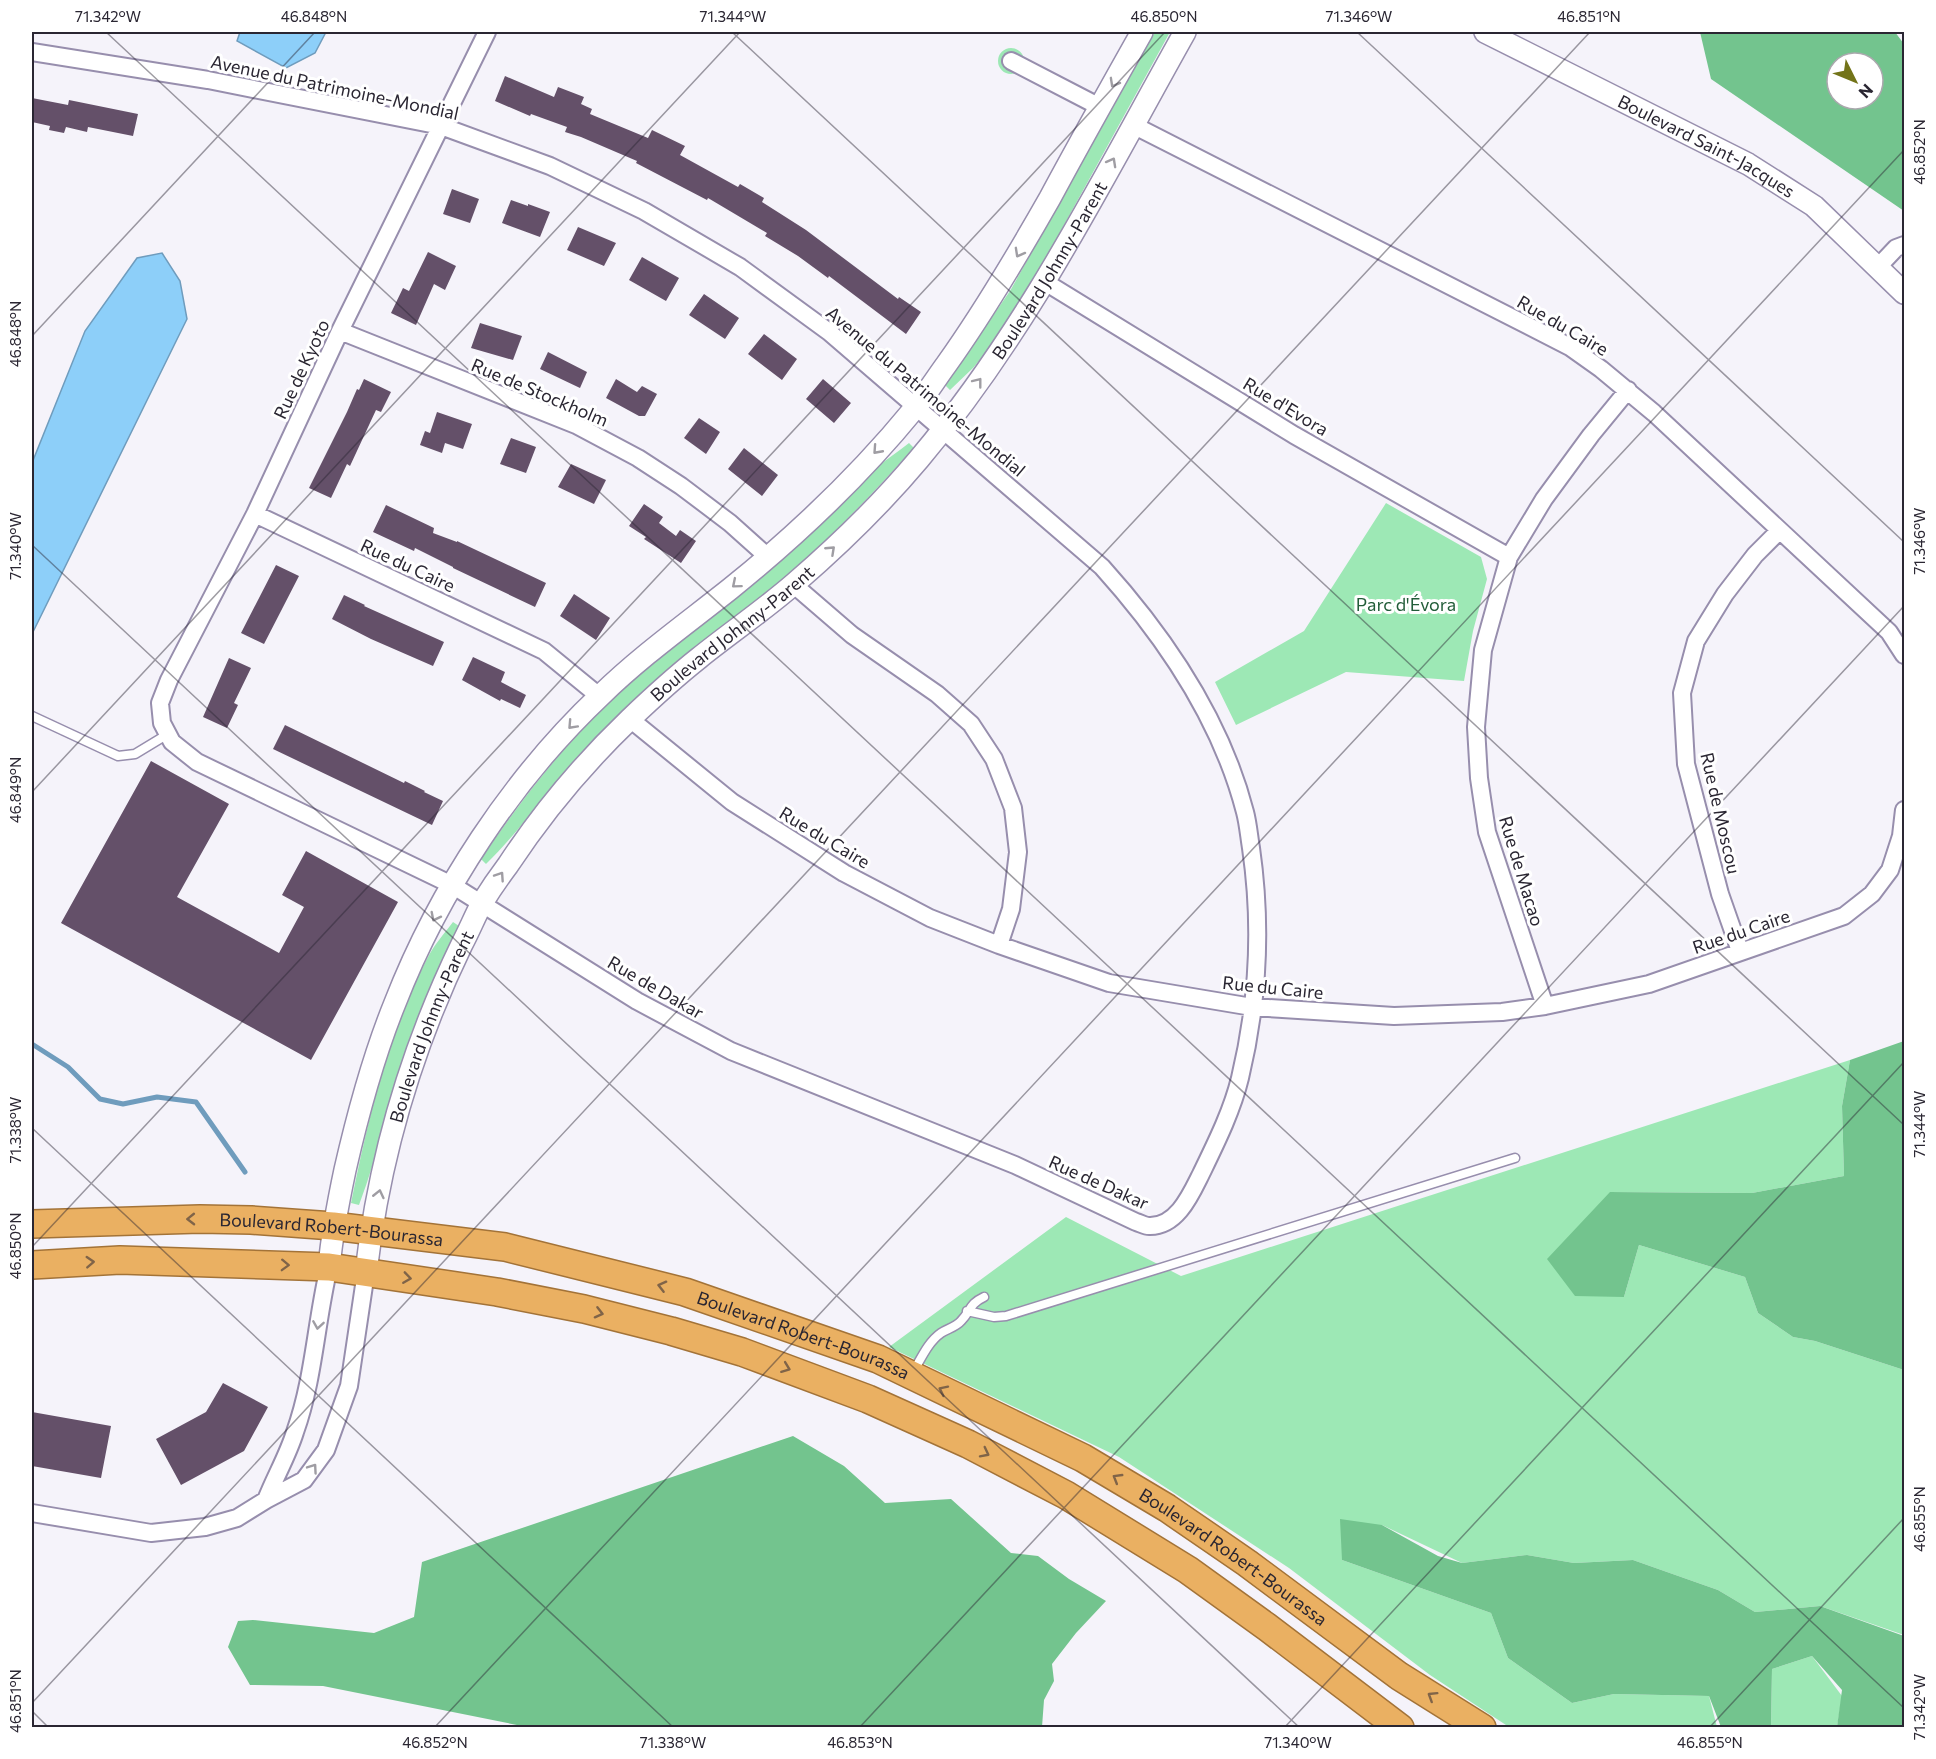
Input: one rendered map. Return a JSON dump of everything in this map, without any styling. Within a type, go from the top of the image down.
[{"type":"highway","name":"Boulevard Robert-Bourassa","points":[[32,1224],[200,1219],[251,1220],[333,1226],[505,1247],[685,1292],[878,1359],[1083,1458],[1167,1508],[1247,1563],[1399,1676],[1482,1728]]},
{"type":"highway","name":"Boulevard Robert-Bourassa","points":[[32,1265],[120,1260],[329,1267],[497,1292],[584,1309],[742,1352],[868,1399],[978,1449],[1066,1495],[1188,1570],[1400,1728]]},
{"type":"street","name":"Rue de Kyoto","points":[[165,729],[159,703],[169,680],[255,514],[340,331],[487,32]]},
{"type":"street","name":"Boulevard Johnny-Parent","points":[[329,1267],[333,1226],[356,1121],[391,1014],[413,960],[452,885],[499,814],[547,752],[599,696],[657,645],[729,590],[803,526],[863,466],[916,407],[976,324],[1011,267],[1142,32]]},
{"type":"street","name":"Boulevard Johnny-Parent","points":[[366,1272],[371,1231],[401,1099],[424,1031],[449,971],[482,903],[527,836],[596,753],[695,661],[794,585],[850,533],[921,457],[996,360],[1045,282],[1185,32]]},
{"type":"street","name":"Boulevard Saint-Jacques","points":[[1485,32],[1748,164],[1773,179],[1814,206],[1905,293]]},
{"type":"street","name":"Avenue du Patrimoine-Mondial","points":[[32,52],[208,80],[441,126],[550,166],[644,211],[740,267],[829,332],[1102,567],[1137,605],[1201,701],[1228,762],[1245,813],[1255,878],[1258,944],[1252,1008],[1240,1078],[1219,1137],[1187,1203],[1163,1223]]},
{"type":"street","points":[[1011,61],[1100,107]]},
{"type":"street","name":"Rue du Caire","points":[[1133,124],[1570,347],[1628,390],[1889,632],[1905,655]]},
{"type":"street","points":[[1878,267],[1896,248],[1905,245]]},
{"type":"street","name":"Rue d'Evora","points":[[1045,282],[1294,435],[1509,557]]},
{"type":"street","name":"Rue de Stockholm","points":[[340,331],[576,425],[638,458],[681,486],[730,523],[768,557]]},
{"type":"street","name":"Rue de Macao","points":[[1545,1006],[1487,832],[1479,778],[1476,727],[1483,650],[1509,557],[1544,499],[1628,390]]},
{"type":"street","name":"Rue du Caire","points":[[255,514],[544,651],[599,696]]},
{"type":"street","name":"Rue de Moscou","points":[[1740,951],[1720,894],[1686,764],[1682,693],[1696,640],[1725,594],[1755,555],[1779,531]]},
{"type":"street","points":[[794,585],[852,635],[937,694],[971,724],[994,759],[1013,808],[1018,852],[1011,909],[999,945]]},
{"type":"street","name":"Rue du Caire","points":[[630,719],[732,802],[844,873],[930,918],[999,945],[1109,983],[1252,1008],[1394,1017],[1502,1012],[1545,1006],[1649,984],[1844,916],[1872,894],[1890,870],[1901,836],[1905,810]]},
{"type":"street","name":"Rue de Dakar","points":[[165,729],[172,742],[197,762],[452,885],[637,1001],[731,1051],[1015,1165],[1136,1222],[1149,1226],[1163,1223]]},
{"type":"street","points":[[266,1500],[296,1431],[313,1361],[323,1290],[329,1267]]},
{"type":"street","points":[[32,1513],[151,1533],[205,1527],[237,1518],[304,1480],[326,1450],[349,1386],[366,1272]]},
{"type":"lane","points":[[32,716],[118,756],[135,754],[165,729]]},
{"type":"lane","points":[[967,1311],[994,1317],[1006,1316],[1515,1158]]},
{"type":"lane","points":[[912,1376],[931,1341],[962,1321],[975,1301],[984,1297]]},
{"type":"green space","points":[[1155,32],[1170,32],[1041,267],[993,344],[950,390],[945,385],[1010,291]]},
{"type":"green space","points":[[1700,32],[1895,32],[1904,44],[1904,211],[1711,79]]},
{"type":"green space","points":[[1011,48],[1020,52],[1024,61],[1020,70],[1011,74],[1002,70],[998,61],[1002,52]]},
{"type":"green space","points":[[909,443],[914,448],[820,546],[767,593],[628,705],[581,754],[498,852],[486,864],[481,859],[554,761],[595,715],[656,659],[772,568],[863,479]]},
{"type":"green space","name":"Parc d'Évora","points":[[1386,503],[1481,557],[1487,579],[1473,631],[1464,681],[1346,672],[1236,725],[1215,682],[1304,631]]},
{"type":"green space","points":[[453,922],[459,926],[410,1037],[359,1205],[351,1203],[372,1109],[390,1048],[429,954]]},
{"type":"green space","points":[[1904,1041],[1904,1370],[1815,1341],[1793,1337],[1758,1313],[1745,1277],[1639,1245],[1624,1297],[1575,1296],[1547,1259],[1610,1192],[1752,1193],[1844,1176],[1842,1106],[1850,1060]]},
{"type":"green space","points":[[1850,1060],[1842,1106],[1844,1176],[1752,1193],[1610,1192],[1624,1297],[1639,1245],[1745,1277],[1758,1313],[1793,1337],[1815,1341],[1904,1370],[1904,1635],[1820,1606],[1755,1612],[1718,1590],[1633,1560],[1574,1563],[1527,1555],[1462,1563],[1382,1525],[1342,1560],[1491,1613],[1508,1658],[1572,1703],[1614,1694],[1709,1696],[1717,1727],[1509,1727],[1430,1675],[1289,1568],[1119,1457],[889,1347],[1066,1217],[1181,1276]]},
{"type":"green space","points":[[793,1436],[844,1466],[885,1503],[951,1499],[1011,1553],[1038,1556],[1069,1579],[1106,1601],[1076,1633],[1052,1664],[1054,1681],[1044,1700],[1042,1727],[527,1727],[323,1686],[250,1685],[228,1647],[238,1621],[253,1620],[374,1633],[414,1617],[422,1562]]},
{"type":"green space","points":[[1340,1519],[1382,1525],[1438,1556],[1462,1563],[1527,1555],[1574,1563],[1633,1560],[1718,1590],[1755,1612],[1820,1606],[1904,1636],[1904,1727],[1837,1727],[1842,1690],[1812,1656],[1772,1669],[1771,1727],[1721,1727],[1709,1696],[1614,1694],[1572,1703],[1508,1658],[1491,1613],[1342,1560]]},
{"type":"green space","points":[[1812,1656],[1842,1696],[1837,1727],[1771,1728],[1772,1669]]},
{"type":"water","points":[[240,32],[326,32],[315,53],[286,68],[237,41]]},
{"type":"water","points":[[162,253],[180,281],[187,319],[32,634],[32,463],[85,331],[137,258]]},
{"type":"building","points":[[505,76],[554,97],[558,87],[584,97],[581,104],[592,109],[590,114],[648,138],[652,130],[685,146],[680,155],[738,187],[740,184],[764,198],[762,202],[806,230],[898,299],[899,297],[921,312],[906,334],[829,276],[828,278],[765,236],[767,233],[708,198],[707,200],[636,163],[637,161],[565,132],[567,127],[531,114],[530,116],[495,101]]},
{"type":"building","points":[[32,98],[68,105],[69,100],[138,114],[133,136],[88,127],[87,132],[66,127],[64,133],[49,130],[50,126],[32,122]]},
{"type":"building","points":[[452,189],[479,199],[470,223],[443,214]]},
{"type":"building","points":[[511,200],[550,212],[540,237],[502,223]]},
{"type":"building","points":[[578,227],[616,243],[604,266],[567,250]]},
{"type":"building","points":[[428,252],[456,266],[445,290],[434,284],[416,325],[391,313],[403,288],[409,291]]},
{"type":"building","points":[[642,257],[679,278],[666,301],[629,280]]},
{"type":"building","points":[[704,294],[739,318],[725,339],[689,315]]},
{"type":"building","points":[[480,323],[522,336],[513,360],[471,348]]},
{"type":"building","points":[[764,334],[797,359],[782,380],[748,354]]},
{"type":"building","points":[[548,352],[587,372],[580,388],[540,369]]},
{"type":"building","points":[[364,379],[391,392],[381,412],[376,410],[350,466],[347,464],[331,498],[309,488]]},
{"type":"building","points":[[616,379],[637,392],[642,386],[657,394],[645,416],[639,416],[606,398]]},
{"type":"building","points":[[823,379],[851,403],[834,423],[806,399]]},
{"type":"building","points":[[437,412],[472,424],[463,449],[445,443],[442,453],[420,445],[425,431],[430,433]]},
{"type":"building","points":[[699,418],[720,432],[706,454],[684,438]]},
{"type":"building","points":[[511,438],[536,447],[526,473],[500,464]]},
{"type":"building","points":[[744,448],[778,475],[762,496],[728,469]]},
{"type":"building","points":[[571,464],[606,480],[594,504],[558,487]]},
{"type":"building","points":[[644,504],[663,517],[659,523],[676,536],[680,530],[696,541],[681,563],[644,539],[646,537],[629,526]]},
{"type":"building","points":[[386,505],[434,528],[433,533],[457,541],[546,583],[535,607],[415,548],[414,551],[373,532]]},
{"type":"building","points":[[276,565],[299,576],[264,644],[241,633]]},
{"type":"building","points":[[574,594],[610,618],[596,640],[560,616]]},
{"type":"building","points":[[344,595],[444,642],[433,666],[332,619]]},
{"type":"building","points":[[473,657],[505,672],[501,682],[526,695],[520,708],[501,699],[500,701],[462,680]]},
{"type":"building","points":[[229,658],[251,668],[234,703],[238,705],[227,728],[203,717]]},
{"type":"building","points":[[285,725],[443,801],[432,825],[273,749]]},
{"type":"building","points":[[151,761],[229,804],[177,897],[279,953],[304,907],[282,895],[306,851],[398,902],[311,1060],[61,923]]},
{"type":"building","points":[[223,1383],[268,1407],[244,1451],[181,1485],[156,1439],[206,1412]]},
{"type":"building","points":[[32,1412],[111,1426],[101,1478],[32,1466]]},
{"type":"waterway","points":[[32,1044],[68,1067],[100,1099],[123,1104],[157,1097],[196,1102],[245,1172]]}]
